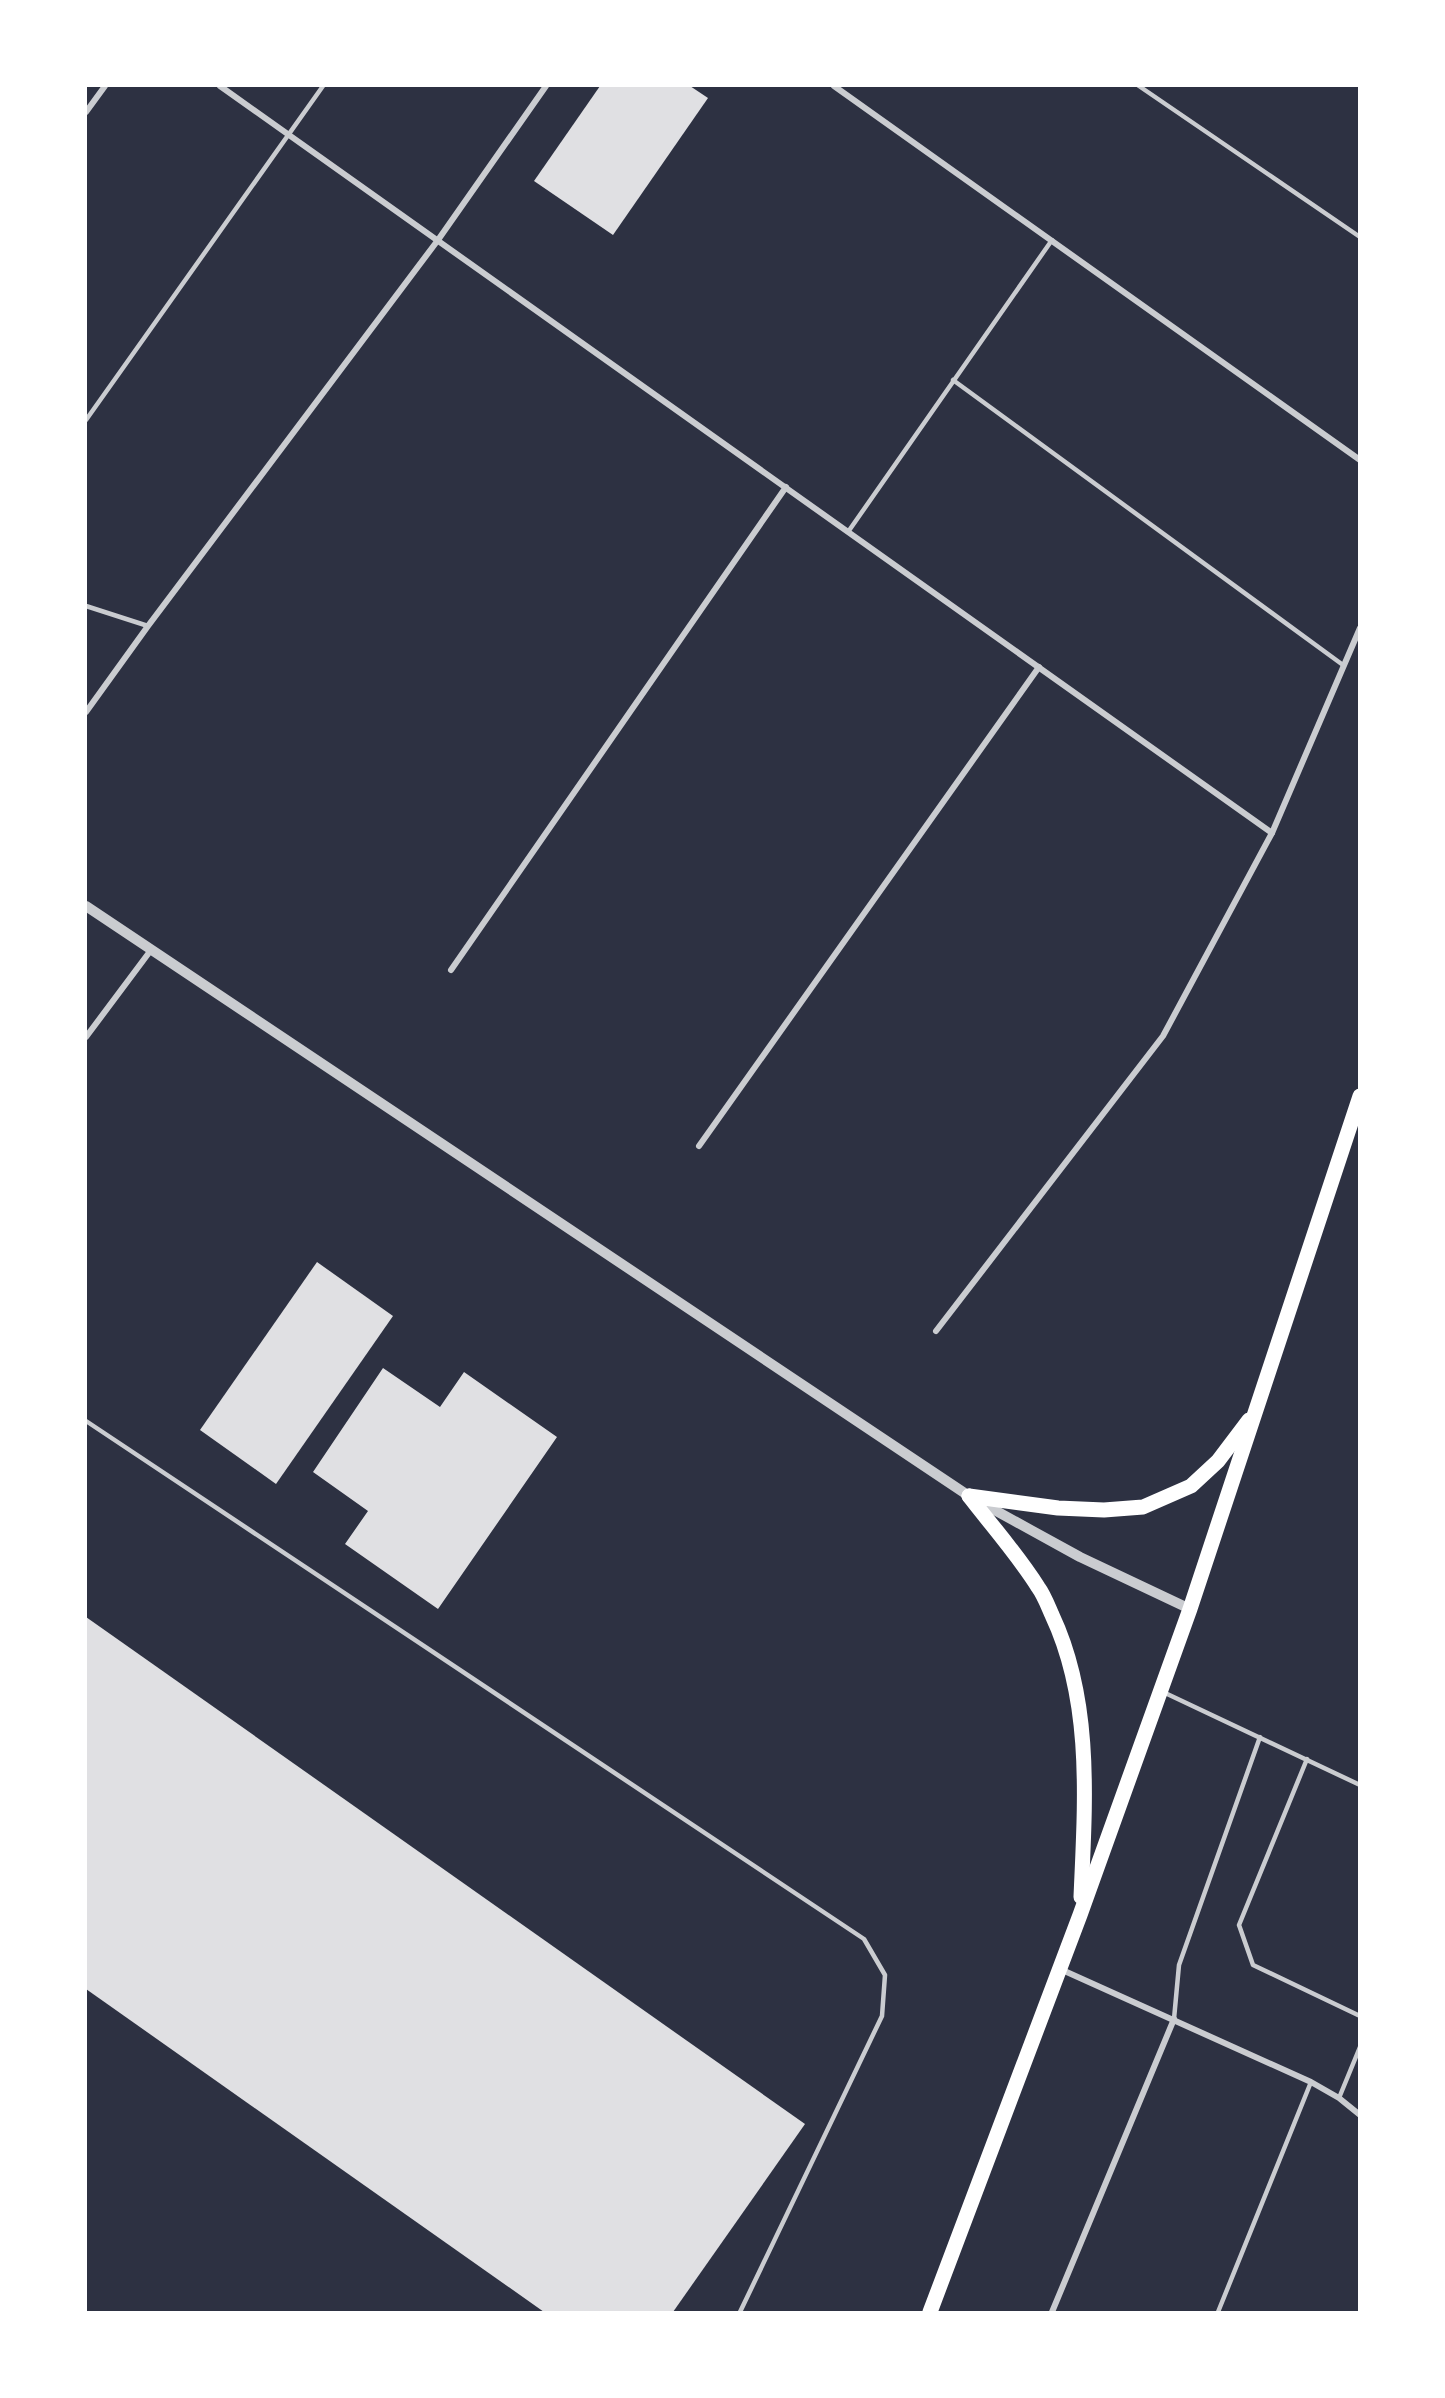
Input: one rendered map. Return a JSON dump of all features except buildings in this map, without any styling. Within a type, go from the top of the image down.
[{"type":"main road","points":[[930,2313],[1080,1915],[1190,1609],[1359,1096]]},
{"type":"main road","points":[[969,1496],[1058,1508],[1104,1510],[1143,1507],[1191,1486],[1218,1461],[1257,1411]]},
{"type":"main road","points":[[969,1496],[1039,1588],[1063,1639],[1077,1686],[1082,1746],[1084,1821],[1080,1915]]},
{"type":"street","points":[[86,112],[105,86]]},
{"type":"street","points":[[220,86],[1272,833]]},
{"type":"street","points":[[86,712],[438,240],[546,86]]},
{"type":"street","points":[[834,86],[1359,460]]},
{"type":"street","points":[[451,970],[786,487]]},
{"type":"street","points":[[936,1330],[1162,1036],[1272,833],[1359,628]]},
{"type":"street","points":[[699,1146],[1039,667]]},
{"type":"street","points":[[86,906],[969,1496],[1080,1557],[1190,1609]]},
{"type":"street","points":[[86,1037],[151,950]]},
{"type":"street","points":[[1059,1969],[1311,2082],[1339,2098],[1359,2115]]},
{"type":"street","points":[[1052,2313],[1174,2019]]},
{"type":"lane","points":[[86,420],[323,86]]},
{"type":"lane","points":[[1139,86],[1359,237]]},
{"type":"lane","points":[[848,532],[1052,240]]},
{"type":"lane","points":[[953,381],[1343,665]]},
{"type":"lane","points":[[86,606],[148,626]]},
{"type":"lane","points":[[86,1421],[864,1939],[885,1975],[882,2016],[740,2313]]},
{"type":"lane","points":[[1161,1691],[1359,1785]]},
{"type":"lane","points":[[1174,2019],[1179,1965],[1260,1737]]},
{"type":"lane","points":[[1307,1759],[1239,1925],[1253,1965],[1359,2016]]},
{"type":"lane","points":[[1339,2098],[1359,2046]]},
{"type":"lane","points":[[1218,2313],[1311,2082]]}]
